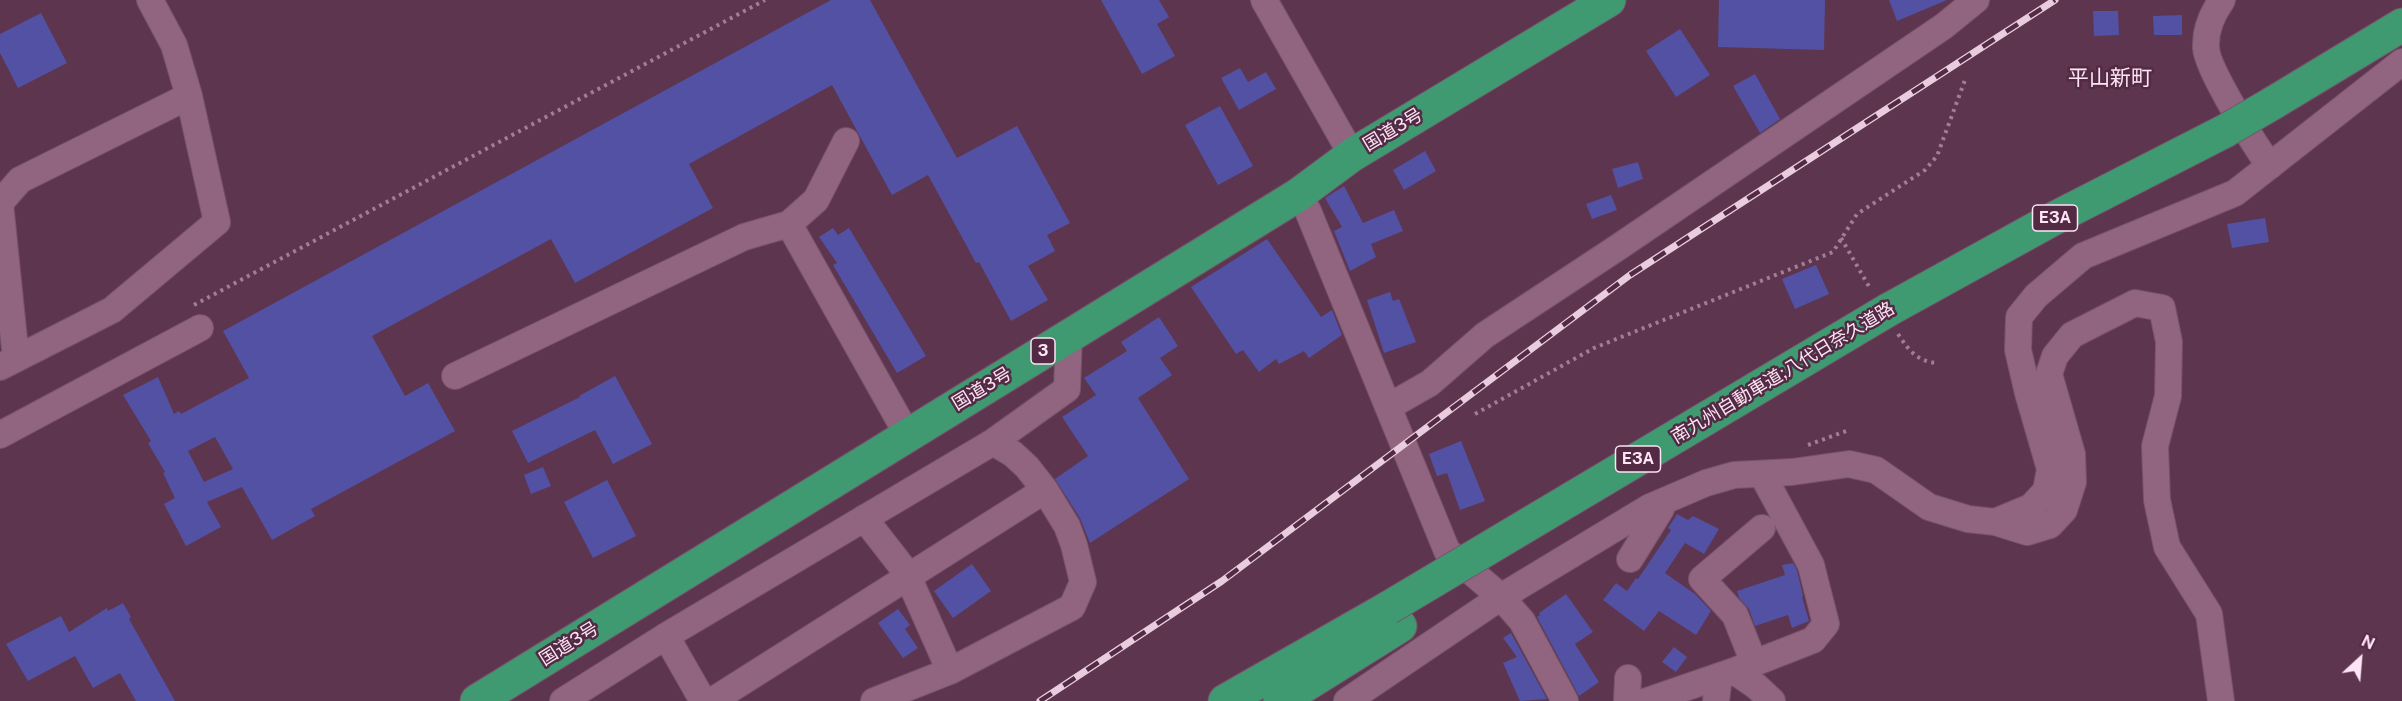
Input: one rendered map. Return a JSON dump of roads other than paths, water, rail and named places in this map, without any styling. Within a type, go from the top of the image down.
[{"type":"highway","name":"国道3号","points":[[477,701],[1298,195],[1352,155],[1609,0]]},
{"type":"highway","name":"南九州自動車道;八代日奈久道路","points":[[1225,701],[1394,617],[2053,219],[2225,131],[2402,25]]},
{"type":"highway","name":"南九州自動車道;八代日奈久道路","points":[[1280,701],[1394,617]]},
{"type":"street","points":[[150,0],[174,45],[189,96],[217,222],[112,310],[8,363],[0,203],[20,180],[189,96]]},
{"type":"street","points":[[1264,0],[1352,155]]},
{"type":"street","points":[[1388,407],[1430,383],[1485,335],[1627,242],[1944,27],[1976,0]]},
{"type":"street","points":[[2222,0],[2210,18],[2206,49],[2223,89],[2256,148],[2270,166]]},
{"type":"street","points":[[1995,522],[2031,507],[2046,491],[2050,469],[2018,350],[2019,317],[2036,296],[2083,256],[2235,193],[2402,62]]},
{"type":"street","points":[[455,376],[744,237],[789,224],[816,200],[846,141]]},
{"type":"street","points":[[1298,195],[1308,212],[1447,551],[1501,597],[1522,621],[1565,701]]},
{"type":"street","points":[[789,224],[907,434]]},
{"type":"street","points":[[1347,701],[1501,597],[1650,507],[1717,471],[1734,475],[1762,474],[1849,464],[1876,471],[1929,507],[1968,519],[1995,522],[2027,532],[2050,525],[2064,510],[2073,482],[2072,454],[2049,374],[2055,356],[2072,335],[2135,303],[2162,308],[2169,342],[2168,396],[2155,446],[2157,500],[2167,547],[2209,614],[2221,701]]},
{"type":"street","points":[[0,435],[194,318]]},
{"type":"street","points":[[563,701],[666,636],[993,442],[1067,389],[1069,335]]},
{"type":"street","points":[[874,701],[950,671],[1072,607],[1083,582],[1067,526],[1045,490],[1013,454],[993,442]]},
{"type":"street","points":[[1647,701],[1813,640],[1826,624],[1811,565],[1762,474]]},
{"type":"street","points":[[712,701],[1045,490]]},
{"type":"street","points":[[1630,559],[1661,509],[1662,502]]},
{"type":"street","points":[[864,518],[908,577],[950,671]]},
{"type":"street","points":[[1716,701],[1736,670],[1736,615],[1702,579],[1762,528]]},
{"type":"street","points":[[666,636],[703,701]]},
{"type":"street","points":[[1736,670],[1772,701]]},
{"type":"railway","points":[[1040,701],[1222,581],[1630,275],[2055,0]]},
{"type":"district","name":"平山新町","points":[[2110,79]]}]
